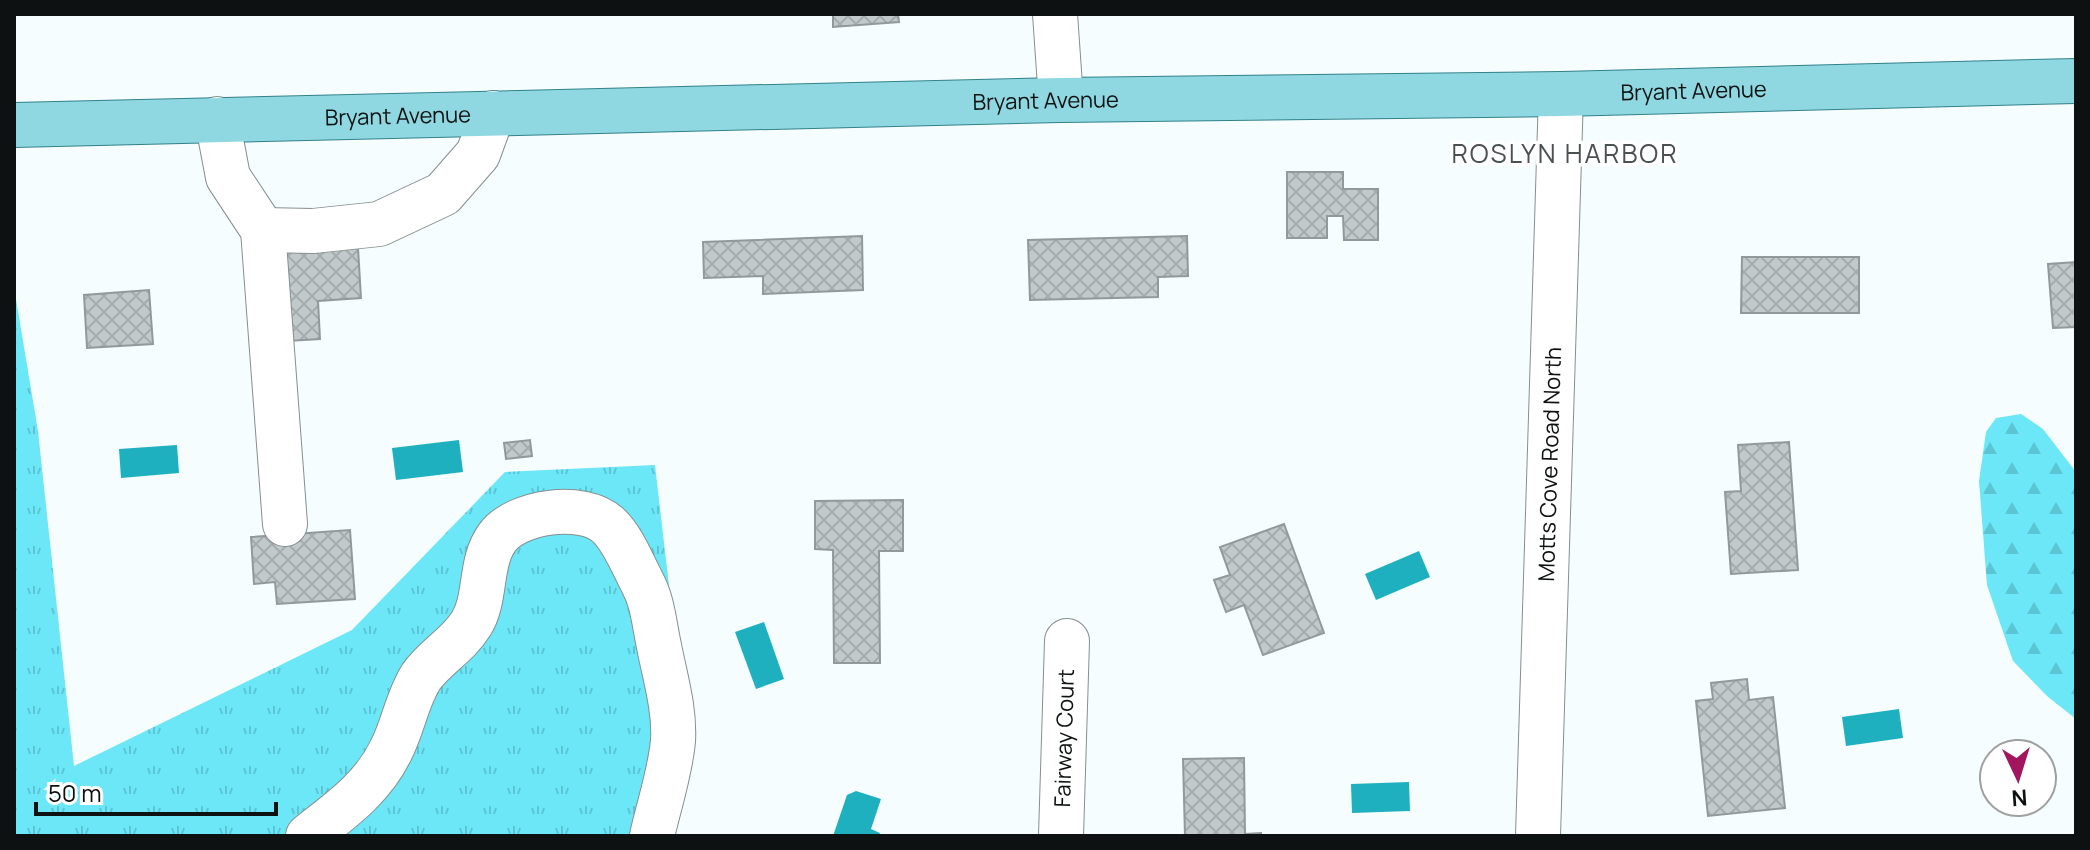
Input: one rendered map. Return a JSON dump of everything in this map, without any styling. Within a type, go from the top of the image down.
[{"type":"main road","name":"Bryant Avenue","points":[[14,125],[1061,100],[1561,94],[2076,81]]},
{"type":"street","points":[[1055,14],[1061,100]]},
{"type":"street","name":"Motts Cove Road North","points":[[1538,836],[1561,94]]},
{"type":"street","points":[[263,230],[313,231],[379,224],[443,194],[478,154],[493,113]]},
{"type":"street","points":[[217,119],[228,177],[263,230],[285,524]]},
{"type":"street","points":[[308,836],[357,797],[378,773],[420,680],[469,627],[476,614],[489,553],[497,537],[514,522],[562,512],[597,518],[608,525],[620,540],[647,591],[654,612],[672,712],[673,739],[652,836]]},
{"type":"street","name":"Fairway Court","points":[[1061,836],[1067,641]]},
{"type":"green space","points":[[14,287],[38,431],[74,766],[352,630],[505,472],[655,465],[687,741],[662,836],[14,836]]},
{"type":"green space","points":[[2021,414],[2043,429],[2076,472],[2076,719],[2047,696],[2013,661],[1987,585],[1979,481],[1986,432],[1996,418]]},
{"type":"shaded area","points":[[459,440],[463,472],[396,480],[392,448]]},
{"type":"shaded area","points":[[177,445],[179,473],[121,478],[119,449]]},
{"type":"shaded area","points":[[1419,551],[1430,577],[1376,600],[1365,574]]},
{"type":"shaded area","points":[[764,622],[784,679],[756,689],[735,632]]},
{"type":"shaded area","points":[[1899,709],[1903,738],[1846,746],[1842,717]]},
{"type":"shaded area","points":[[1409,782],[1410,811],[1352,813],[1351,784]]},
{"type":"shaded area","points":[[856,791],[881,799],[871,829],[880,833],[879,836],[833,836],[847,795]]},
{"type":"building","points":[[833,14],[898,14],[899,22],[833,27]]},
{"type":"building","points":[[1287,172],[1343,172],[1343,189],[1378,189],[1378,240],[1344,240],[1343,216],[1327,216],[1327,238],[1287,238]]},
{"type":"building","points":[[862,236],[863,290],[763,294],[763,276],[704,278],[703,242]]},
{"type":"building","points":[[1187,236],[1188,276],[1158,277],[1158,297],[1030,300],[1028,240]]},
{"type":"building","points":[[358,248],[361,298],[318,301],[320,339],[288,341],[283,252]]},
{"type":"building","points":[[1742,257],[1859,257],[1859,313],[1741,313]]},
{"type":"building","points":[[2076,262],[2076,327],[2053,328],[2048,264]]},
{"type":"building","points":[[149,290],[153,344],[87,348],[84,295]]},
{"type":"building","points":[[530,440],[532,456],[506,459],[504,443]]},
{"type":"building","points":[[1789,442],[1798,570],[1731,574],[1725,492],[1741,491],[1738,445]]},
{"type":"building","points":[[903,500],[903,551],[879,551],[880,663],[834,663],[833,550],[815,549],[815,501]]},
{"type":"building","points":[[1284,524],[1324,633],[1263,655],[1244,605],[1226,612],[1214,580],[1230,575],[1220,547]]},
{"type":"building","points":[[350,530],[355,599],[277,604],[275,582],[254,584],[251,537]]},
{"type":"building","points":[[1747,679],[1749,700],[1773,697],[1785,808],[1708,816],[1696,701],[1713,699],[1711,683]]},
{"type":"building","points":[[1244,758],[1245,834],[1261,833],[1261,836],[1185,836],[1183,759]]},
{"type":"district","name":"ROSLYN HARBOR","points":[[1565,154]]}]
